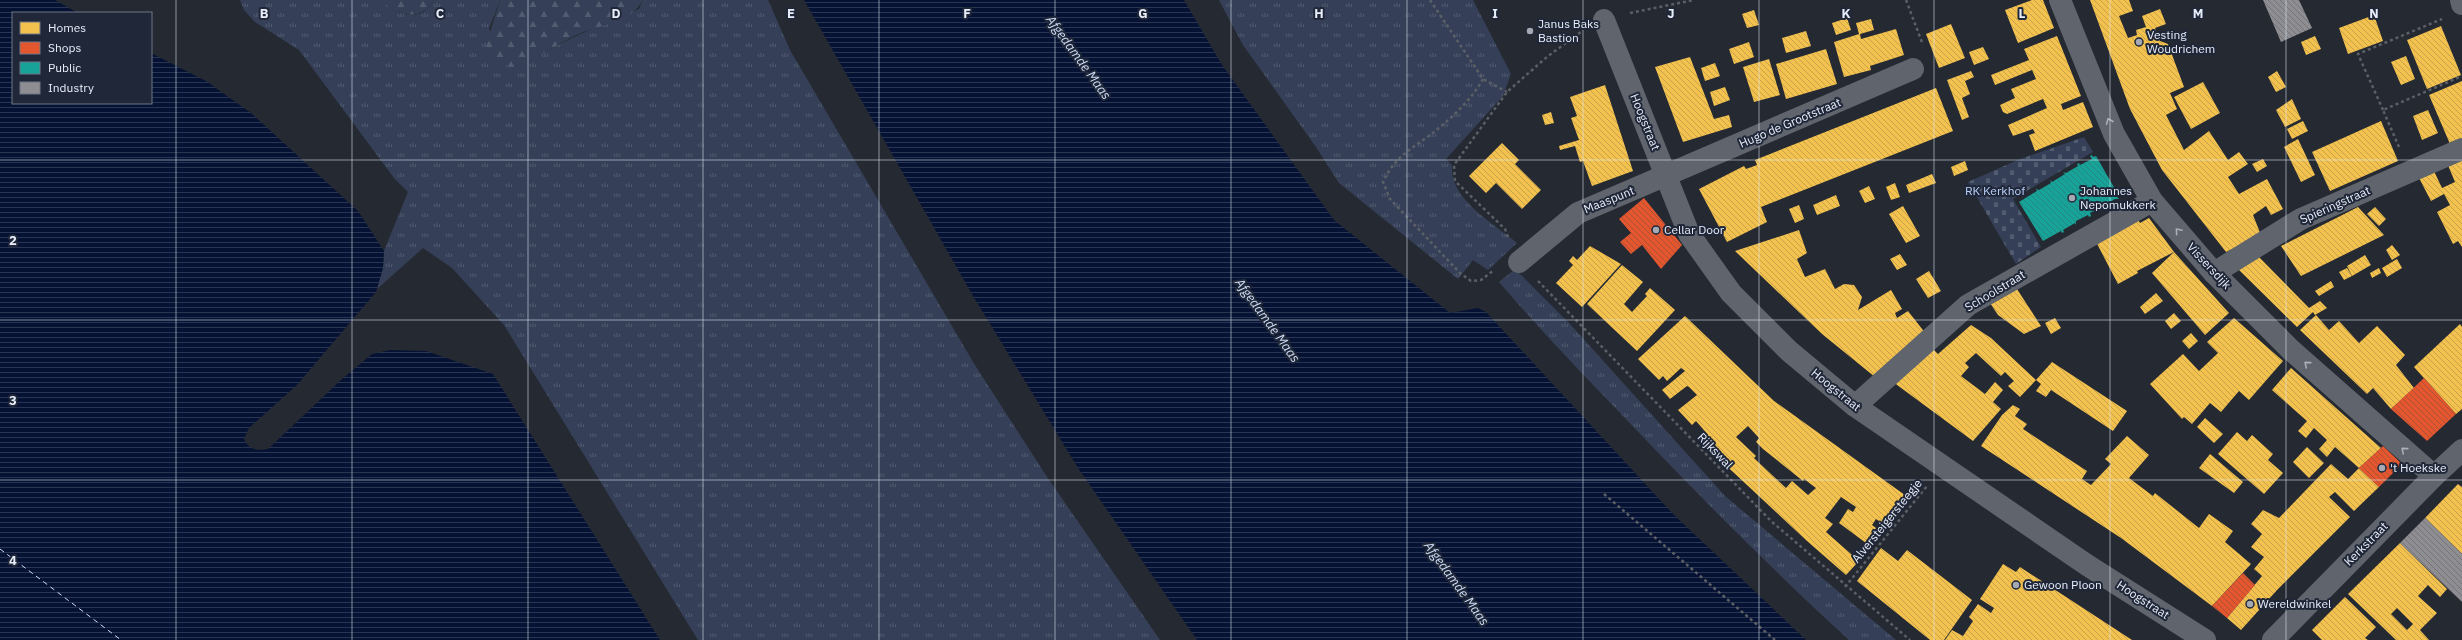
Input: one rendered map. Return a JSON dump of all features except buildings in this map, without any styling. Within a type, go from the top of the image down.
[{"type":"street","name":"Vissersdijk","points":[[2060,0],[2114,134],[2152,201],[2214,273],[2291,350],[2434,476]]},
{"type":"street","name":"Hoogstraat","points":[[1604,20],[1689,234],[1731,293],[1789,351],[1855,406],[1942,468],[2087,565],[2205,640]]},
{"type":"street","name":"Hugo de Grootstraat","points":[[1666,176],[1913,69]]},
{"type":"street","name":"Spieringstraat","points":[[2214,273],[2301,219],[2462,149]]},
{"type":"street","name":"Maaspunt","points":[[1509,264],[1578,212],[1666,176]]},
{"type":"street","name":"Schoolstraat","points":[[1855,406],[1968,305],[2152,201]]},
{"type":"street","name":"Kerkstraat","points":[[2272,640],[2434,476],[2462,450]]},
{"type":"path","points":[[1430,0],[1484,79],[1508,92]]},
{"type":"path","points":[[1509,242],[1505,228],[1455,181],[1454,166],[1508,92],[1548,56],[1595,22],[1669,3],[1694,0]]},
{"type":"path","points":[[1906,0],[1914,21]]},
{"type":"path","points":[[2410,172],[2358,54],[2457,7]]},
{"type":"path","points":[[2383,110],[2462,76]]},
{"type":"path","points":[[1484,79],[1476,92],[1440,127],[1407,150],[1390,166],[1383,182],[1390,199],[1466,277],[1472,281],[1481,280],[1509,264]]},
{"type":"path","name":"Rijkswal","points":[[1509,264],[1771,521],[1845,587],[1910,640]]},
{"type":"path","name":"Alversteigersteegje","points":[[1845,587],[1942,468]]},
{"type":"path","points":[[1604,494],[1775,640]]},
{"type":"green space","points":[[240,0],[381,0],[394,10],[409,15],[416,15],[428,8],[434,0],[500,0],[489,29],[513,68],[578,35],[639,9],[643,0],[768,0],[790,50],[973,362],[1047,477],[1160,640],[698,640],[504,325],[452,268],[423,248],[377,289],[383,268],[384,251],[408,192],[394,178],[299,50],[255,22],[244,10]]},
{"type":"green space","points":[[381,0],[434,0],[422,12],[408,15],[394,10]]},
{"type":"green space","points":[[500,0],[643,0],[638,8],[622,19],[576,35],[513,68],[489,59],[485,49]]},
{"type":"green space","points":[[1219,0],[1473,0],[1511,74],[1503,96],[1446,159],[1452,165],[1453,177],[1458,189],[1465,199],[1474,209],[1517,243],[1488,270],[1473,260],[1458,279],[1339,183],[1316,147],[1243,45]]},
{"type":"green space","name":"RK Kerkhof","points":[[2084,137],[2093,152],[2013,199],[2041,247],[2016,264],[1968,182],[2020,159]]},
{"type":"green space","points":[[1515,269],[1570,324],[1725,496],[1896,640],[1849,640],[1771,567],[1590,382],[1499,282]]},
{"type":"water","points":[[0,0],[55,0],[76,12],[12,12],[12,104],[152,104],[152,54],[206,81],[251,113],[358,211],[384,251],[383,268],[376,292],[297,385],[249,428],[244,439],[246,443],[251,448],[257,450],[268,449],[341,380],[372,354],[390,350],[426,351],[493,374],[660,640],[0,640]]},
{"type":"water","name":"Afgedamde Maas","points":[[804,0],[1184,0],[1222,65],[1334,220],[1450,313],[1478,308],[1486,312],[1673,514],[1806,640],[1197,640],[1078,468],[973,296]]},
{"type":"ferry route","points":[[0,549],[121,640]]},
{"type":"place","name":"Janus Baks Bastion","points":[[1530,31]]},
{"type":"place","name":"Vesting Woudrichem","points":[[2139,42]]},
{"type":"place","name":"Johannes Nepomukkerk","points":[[2072,198]]},
{"type":"place","name":"Cellar Door","points":[[1656,230]]},
{"type":"place","name":"'t Hoekske","points":[[2382,468]]},
{"type":"place","name":"Gewoon Ploon","points":[[2016,585]]},
{"type":"place","name":"Wereldwinkel","points":[[2250,604]]}]
